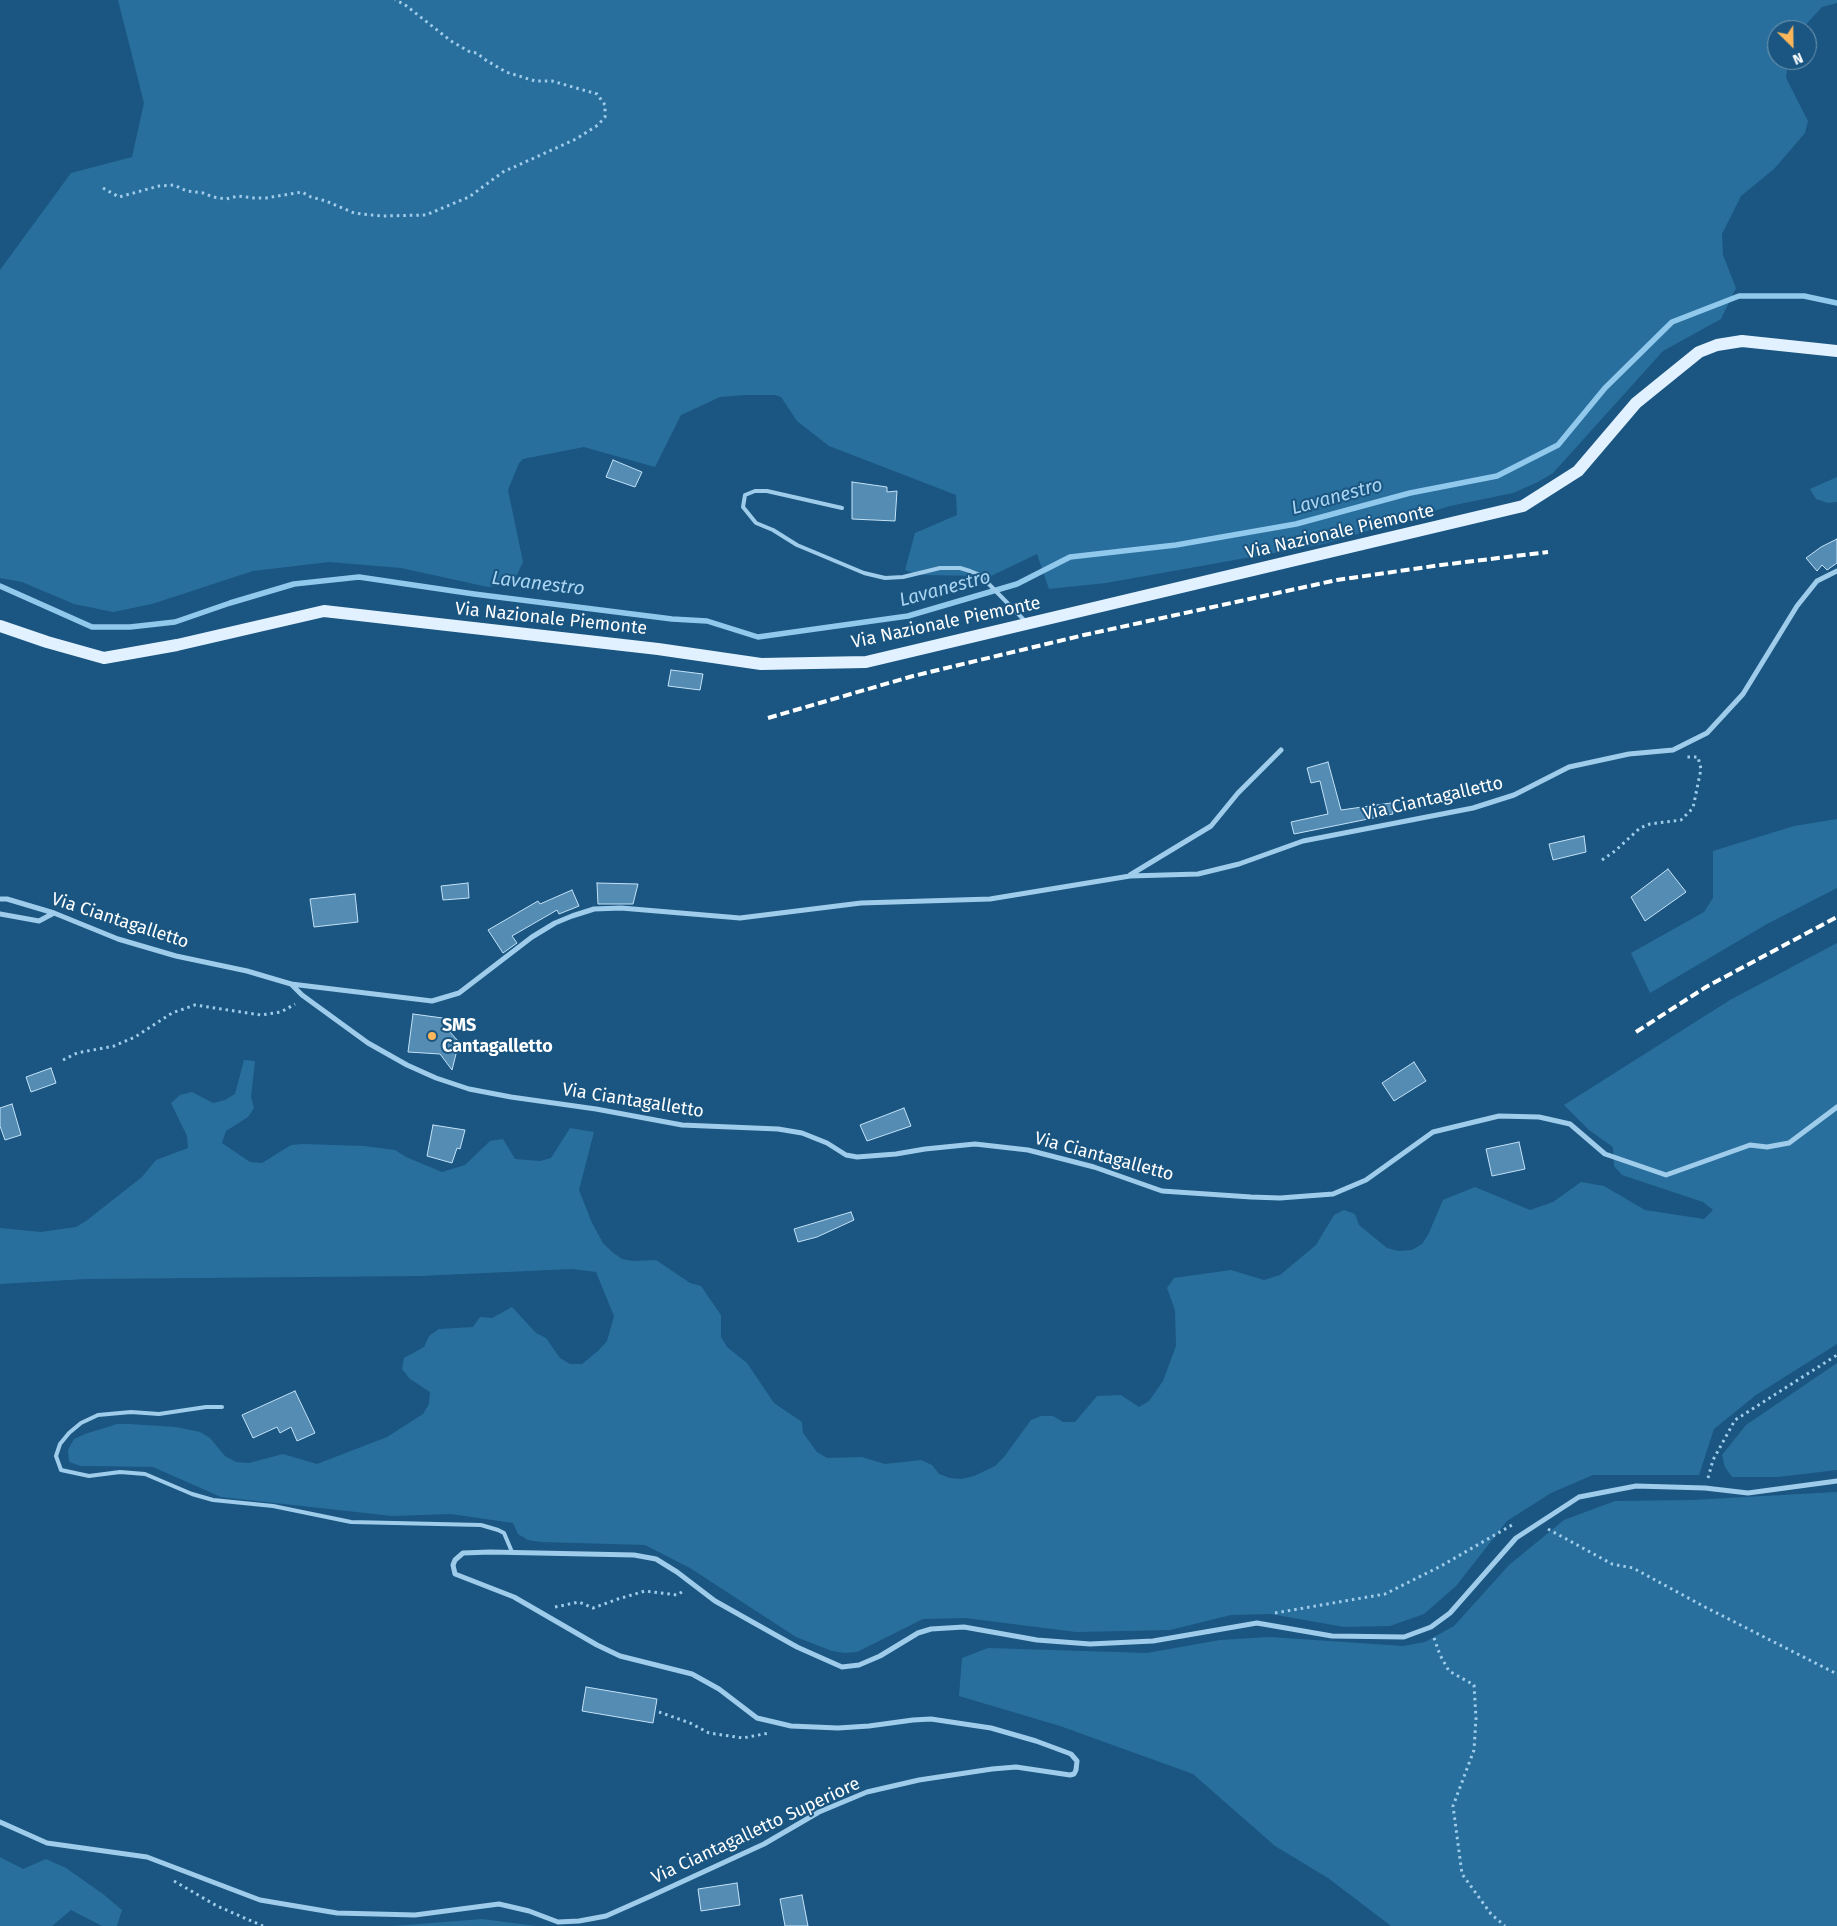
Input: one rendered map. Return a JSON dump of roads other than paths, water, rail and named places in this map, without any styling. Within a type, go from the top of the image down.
[{"type":"main road","name":"Via Nazionale Piemonte","points":[[0,626],[104,658],[177,645],[324,611],[658,649],[761,664],[866,662],[1523,506],[1578,471],[1636,403],[1699,352],[1717,345],[1742,341],[1837,351]]},
{"type":"street","name":"Via Ciantagalletto","points":[[0,900],[7,899],[54,913],[118,939],[176,956],[247,970],[291,984],[432,1002],[459,993],[532,937],[555,923],[594,909],[621,908],[740,918],[861,903],[990,899],[1130,876],[1198,874],[1239,864],[1303,841],[1472,808],[1514,795],[1569,767],[1629,754],[1673,750],[1707,733],[1743,694],[1797,606],[1817,581],[1837,571]]},
{"type":"street","name":"Via Ciantagalletto","points":[[1130,876],[1211,826],[1238,793],[1281,750]]},
{"type":"street","points":[[0,914],[39,921],[54,913]]},
{"type":"street","name":"Via Ciantagalletto","points":[[291,984],[302,995],[368,1044],[436,1078],[469,1089],[682,1125],[778,1129],[802,1133],[827,1143],[846,1155],[857,1157],[975,1144],[1028,1150],[1094,1167],[1162,1191],[1280,1198],[1333,1194],[1366,1180],[1433,1132],[1498,1116],[1539,1117],[1570,1124],[1605,1154],[1666,1175],[1750,1145],[1767,1147],[1789,1143],[1837,1107]]},
{"type":"street","name":"Via Ciantagalletto Superiore","points":[[0,1822],[47,1843],[147,1857],[260,1900],[337,1913],[415,1915],[499,1904],[528,1911],[558,1922],[579,1921],[606,1916],[764,1844],[819,1812],[867,1792],[920,1780],[992,1769],[1016,1767],[1070,1775],[1074,1774],[1077,1766],[1076,1761],[1071,1754],[1036,1741],[991,1728],[932,1719],[838,1728],[791,1726],[757,1718],[719,1689],[692,1674],[620,1656],[534,1610],[514,1597],[455,1574],[455,1560],[463,1554],[512,1552],[634,1555],[656,1559],[694,1584],[715,1601],[817,1657],[842,1667],[859,1665],[880,1656],[918,1633],[931,1629],[964,1627],[1037,1640],[1090,1644],[1153,1641],[1257,1623],[1332,1636],[1404,1637],[1431,1627],[1450,1614],[1516,1538],[1579,1497],[1636,1486],[1705,1488],[1748,1493],[1837,1481]]},
{"type":"lane","points":[[842,508],[767,491],[755,491],[745,495],[743,507],[756,523],[773,530],[797,545],[864,573],[885,578],[903,577],[940,568],[960,568],[970,571],[985,581],[1029,624]]},
{"type":"lane","points":[[222,1408],[206,1407],[159,1414],[131,1412],[98,1415],[81,1422],[69,1433],[60,1444],[56,1456],[61,1470],[89,1476],[120,1472],[145,1474],[192,1494],[213,1500],[274,1506],[351,1522],[482,1525],[504,1533],[512,1552]]},
{"type":"waterway","name":"Lavanestro","points":[[0,586],[92,627],[130,627],[175,622],[294,584],[359,577],[474,594],[672,619],[707,621],[758,637],[908,616],[1017,584],[1070,557],[1176,545],[1296,524],[1410,493],[1497,476],[1558,445],[1605,388],[1672,322],[1739,296],[1804,296],[1837,303]]},
{"type":"railway","points":[[768,718],[913,676],[1084,635],[1337,580],[1548,552]]},
{"type":"railway","points":[[1636,1032],[1706,987],[1837,917]]},
{"type":"place","name":"SMS Cantagalletto","points":[[432,1036]]}]
